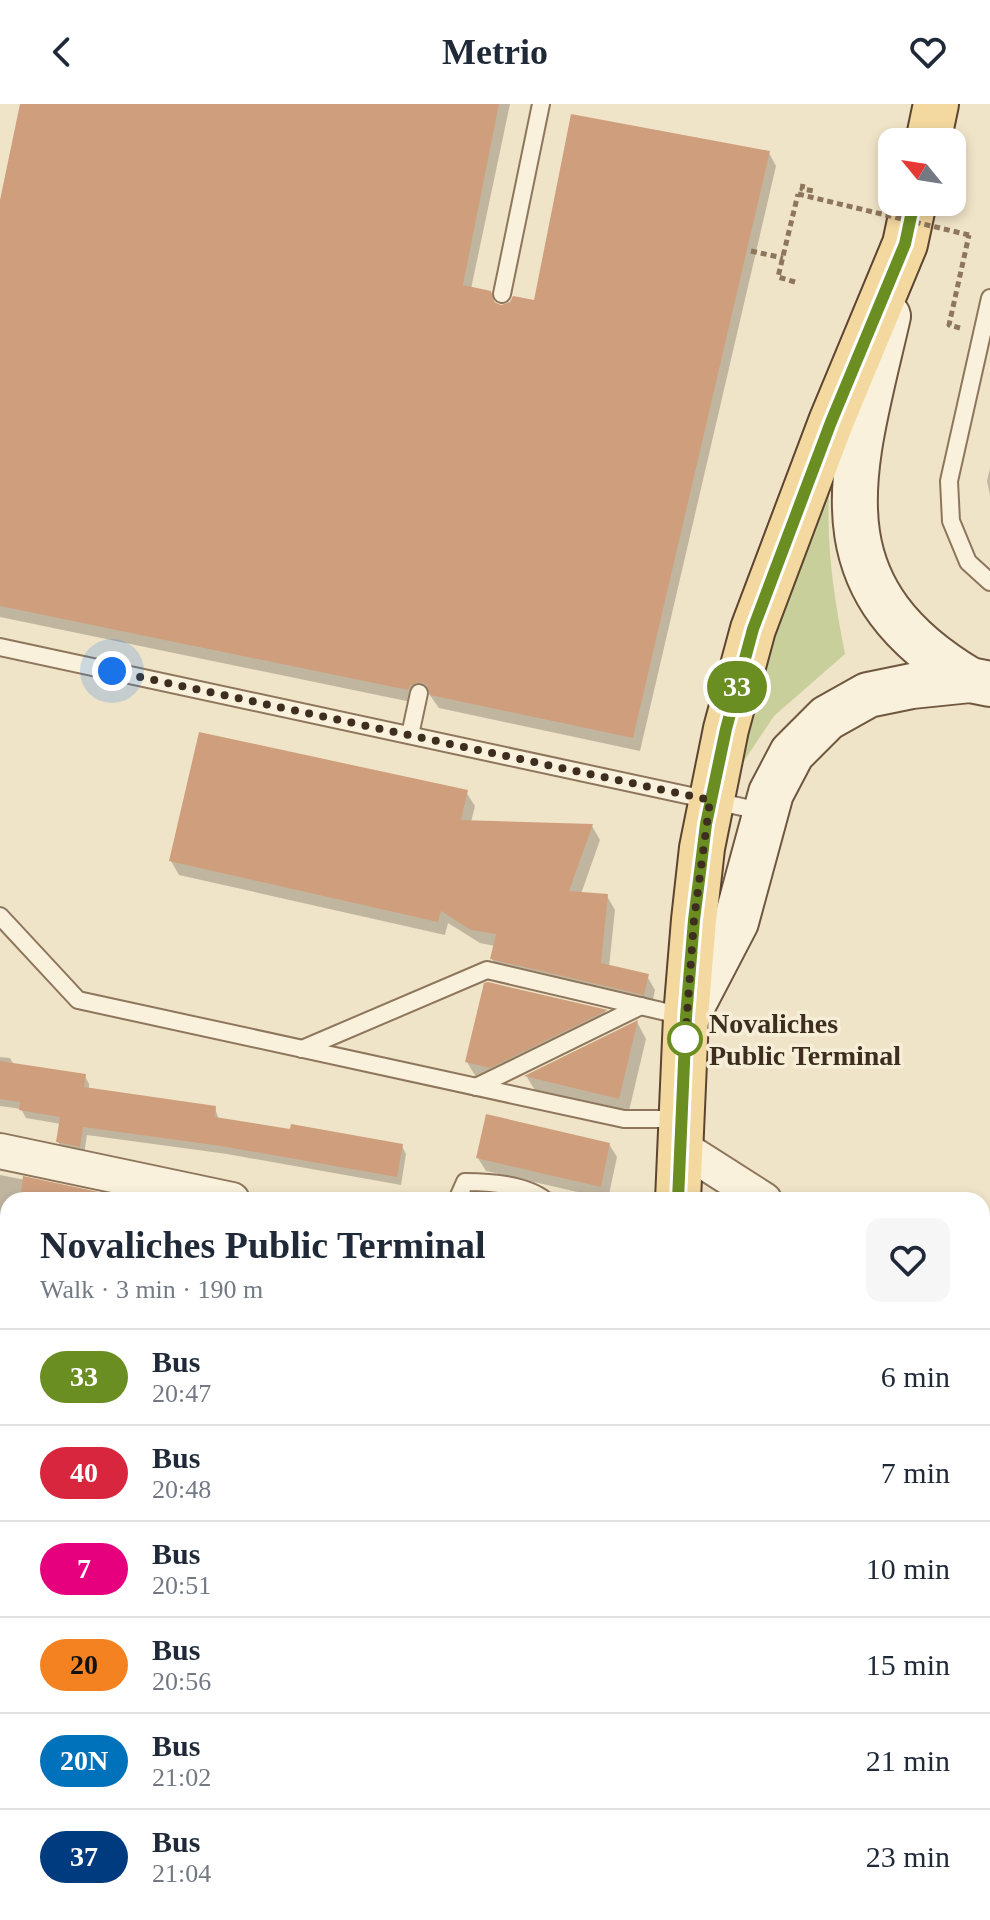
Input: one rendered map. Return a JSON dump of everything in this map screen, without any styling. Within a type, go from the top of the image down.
[{"type":"main road","points":[[931,128],[936,104]]},
{"type":"main road","points":[[911,216],[861,442],[854,501],[855,528],[866,572],[888,612],[941,663],[980,682]]},
{"type":"main road","points":[[678,1192],[686,1017],[694,920],[710,800],[753,629],[831,422],[905,244]]},
{"type":"main road","points":[[686,1017],[736,922],[766,812],[780,772],[792,753],[827,718],[868,695],[912,686],[980,682]]},
{"type":"street","points":[[682,1133],[754,1192]]},
{"type":"street","points":[[0,1151],[194,1192]]},
{"type":"lane","points":[[502,294],[541,104]]},
{"type":"lane","points":[[990,298],[949,481],[951,521],[968,562],[990,582]]},
{"type":"lane","points":[[0,647],[766,812]]},
{"type":"lane","points":[[410,735],[419,693]]},
{"type":"lane","points":[[0,916],[78,1000],[682,1133]]},
{"type":"lane","points":[[302,1049],[487,970],[686,1017]]},
{"type":"lane","points":[[476,1087],[641,1006]]},
{"type":"lane","points":[[461,1192],[465,1182],[490,1182],[530,1192]]},
{"type":"path","points":[[803,184],[802,189],[814,191]]},
{"type":"path","points":[[795,282],[778,277],[798,194],[969,235],[949,325]]},
{"type":"path","points":[[751,251],[783,258]]},
{"type":"green space","points":[[830,483],[830,548],[845,654],[774,716],[738,770],[763,627]]},
{"type":"building","points":[[20,104],[499,104],[463,285],[491,291],[494,302],[501,305],[510,302],[513,296],[534,300],[571,114],[770,151],[633,738],[430,695],[427,685],[421,682],[411,685],[408,690],[0,606],[0,200]]},
{"type":"building","points":[[199,732],[468,790],[461,820],[593,824],[569,891],[608,894],[601,963],[649,974],[644,995],[490,959],[496,934],[471,930],[441,911],[438,922],[169,861]]},
{"type":"building","points":[[484,983],[608,1010],[490,1068],[465,1062]]},
{"type":"building","points":[[638,1020],[619,1099],[524,1076]]},
{"type":"building","points":[[0,1061],[86,1074],[84,1087],[216,1106],[215,1117],[290,1129],[291,1124],[403,1144],[397,1177],[221,1146],[83,1127],[80,1147],[56,1142],[60,1117],[19,1110],[20,1102],[0,1099]]},
{"type":"building","points":[[486,1114],[610,1143],[601,1187],[476,1158]]},
{"type":"building","points":[[23,1176],[99,1192],[21,1192]]},
{"type":"bus line","name":"33","points":[[678,1192],[686,1017],[694,920],[710,800],[726,729],[753,629],[831,422],[905,244],[911,216]]},
{"type":"place","name":"Novaliches Public Terminal","points":[[685,1039]]},
{"type":"route","points":[[112,671],[710,800],[694,920],[685,1042],[685,1039]]}]
